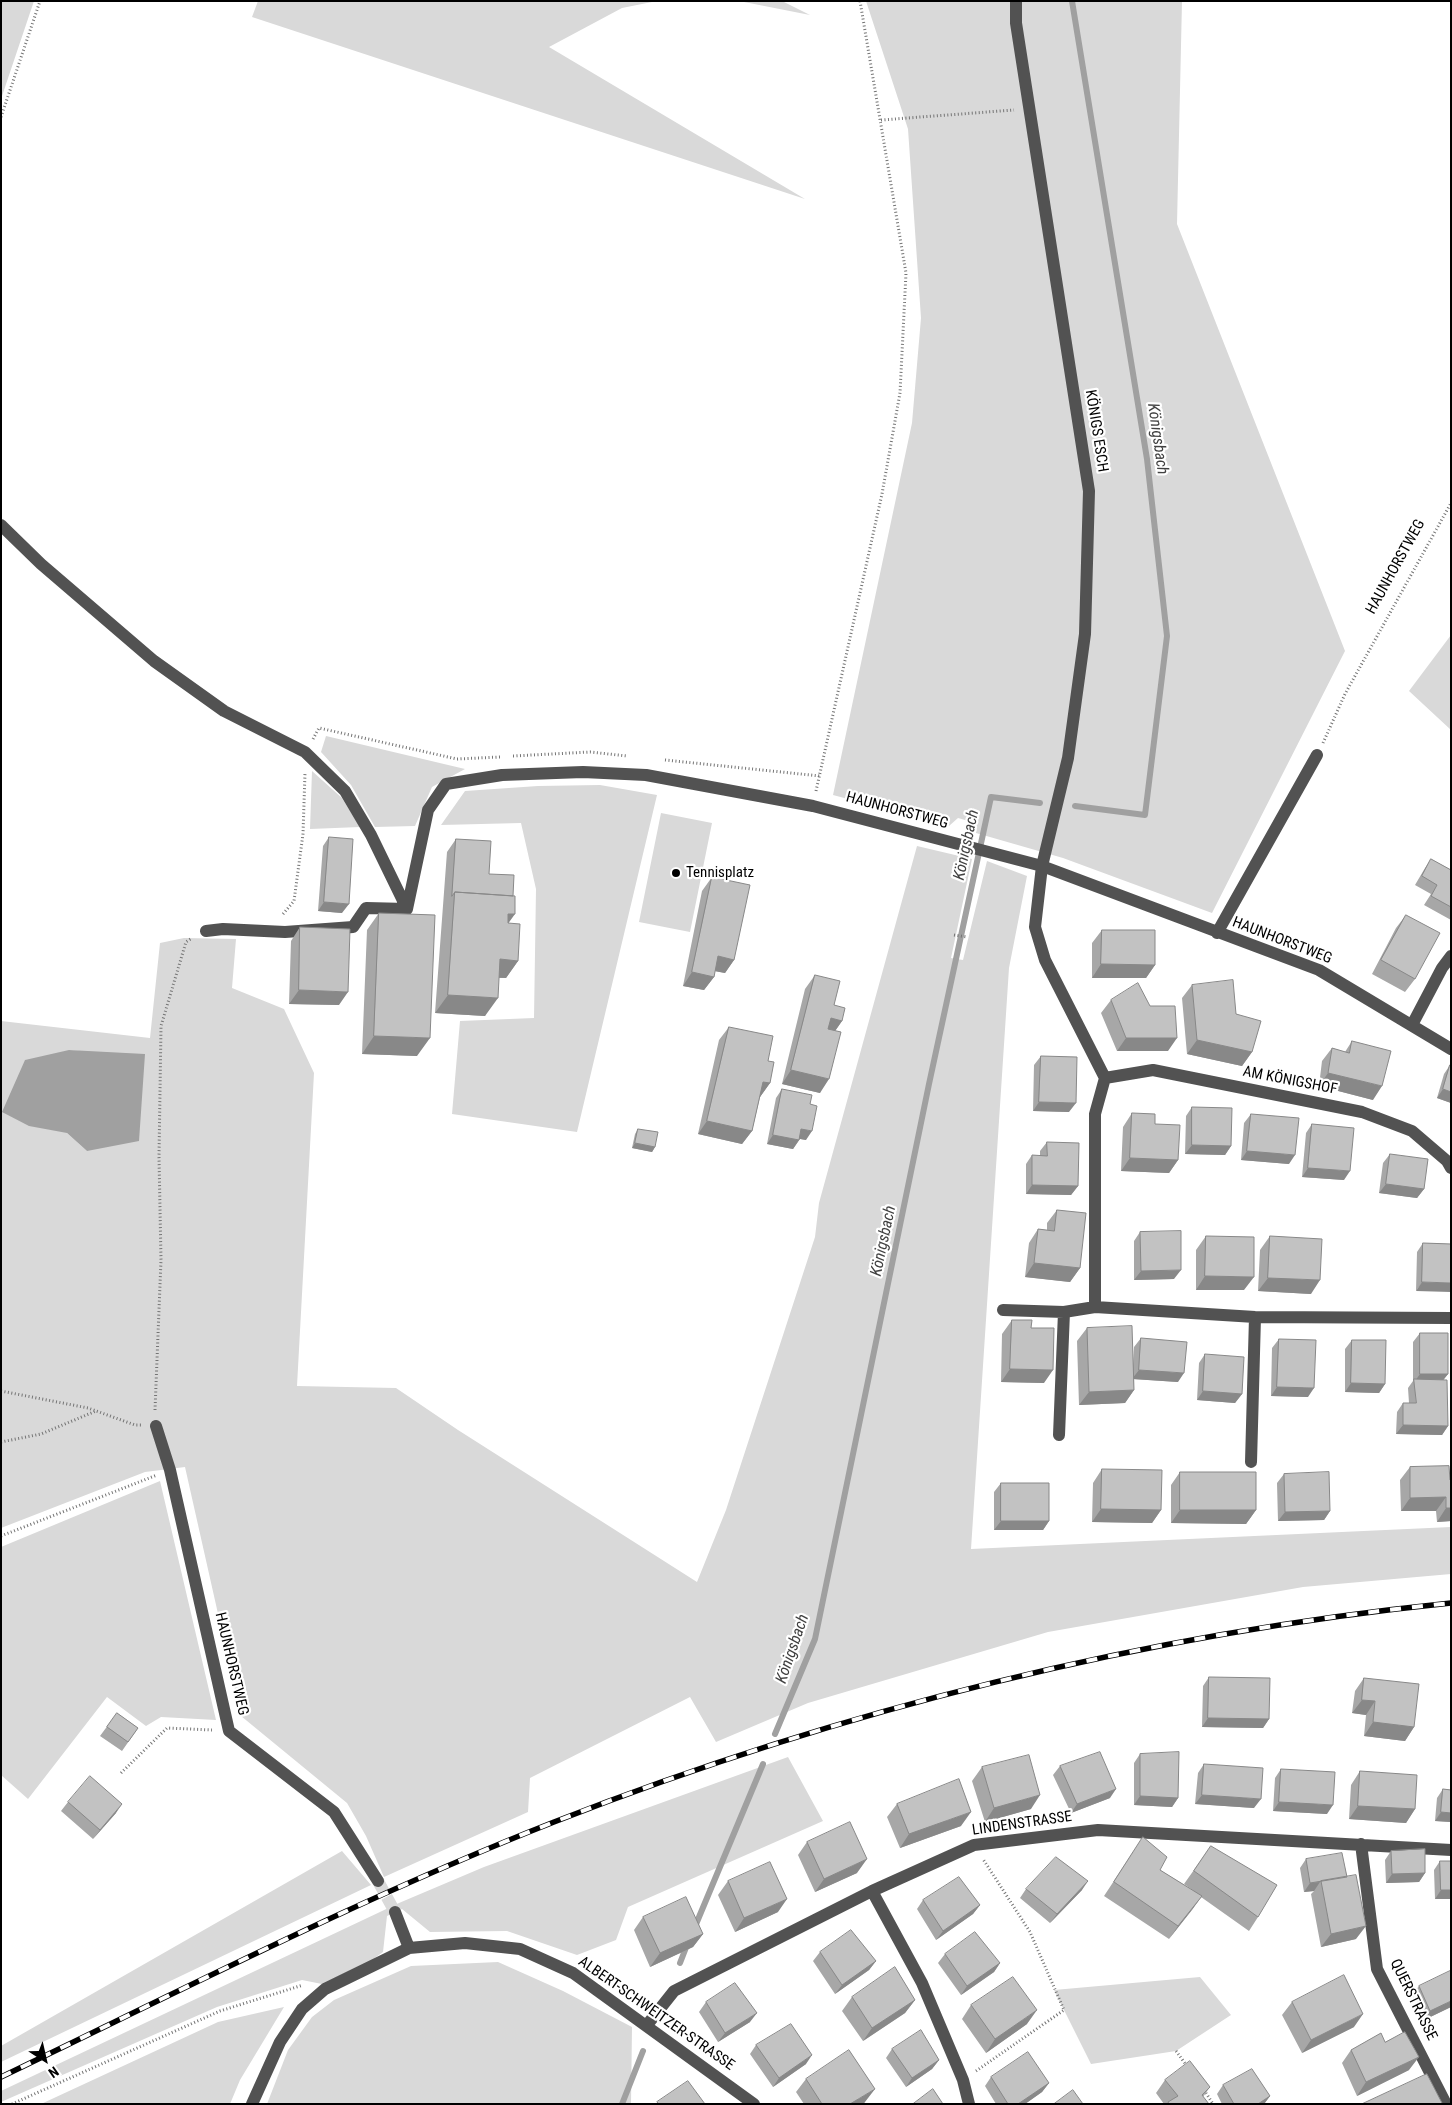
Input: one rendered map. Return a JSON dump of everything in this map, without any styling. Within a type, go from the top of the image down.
[{"type":"street","name":"KÖNIGS ESCH","points":[[1016,1],[1016,23],[1089,491],[1085,634],[1068,758],[1042,866]]},
{"type":"street","points":[[1,524],[40,564],[154,661],[224,710],[306,752],[345,791],[371,835],[407,909],[366,908],[353,927],[285,932],[223,929],[206,931]]},
{"type":"street","points":[[1217,933],[1317,755]]},
{"type":"street","name":"HAUNHORSTWEG","points":[[407,909],[428,810],[446,784],[502,775],[583,772],[646,775],[813,806],[1042,866],[1319,970],[1451,1050]]},
{"type":"street","points":[[1042,866],[1035,926],[1046,960],[1105,1078],[1095,1114],[1095,1307]]},
{"type":"street","points":[[1412,1025],[1442,968],[1451,956]]},
{"type":"street","name":"AM KÖNIGSHOF","points":[[1105,1078],[1153,1070],[1362,1112],[1412,1131],[1448,1161],[1451,1168]]},
{"type":"street","points":[[1003,1310],[1064,1312],[1095,1307],[1255,1317],[1451,1318]]},
{"type":"street","points":[[1059,1435],[1064,1312]]},
{"type":"street","points":[[1251,1462],[1255,1317]]},
{"type":"street","name":"HAUNHORSTWEG","points":[[156,1426],[170,1470],[229,1731],[334,1812],[378,1881]]},
{"type":"street","name":"LINDENSTRASSE","points":[[647,2026],[674,1991],[872,1891],[974,1844],[1098,1830],[1451,1850]]},
{"type":"street","name":"QUERSTRASSE","points":[[1361,1844],[1377,1968],[1446,2104]]},
{"type":"street","points":[[872,1891],[922,1983],[963,2080],[969,2104]]},
{"type":"street","points":[[395,1912],[410,1948]]},
{"type":"street","name":"ALBERT-SCHWEITZER-STRASSE","points":[[252,2104],[280,2042],[302,2009],[325,1989],[410,1948],[465,1943],[520,1949],[573,1973],[754,2104]]},
{"type":"path","points":[[1,118],[40,1]]},
{"type":"path","points":[[813,806],[882,494],[900,393],[906,273],[860,1]]},
{"type":"path","points":[[881,120],[1030,109]]},
{"type":"path","name":"HAUNHORSTWEG","points":[[1317,755],[1345,694],[1451,503]]},
{"type":"path","points":[[278,915],[285,914],[294,901],[303,834],[306,752]]},
{"type":"path","points":[[1,1391],[96,1411],[135,1425],[156,1426],[154,1390],[161,1260],[159,1157],[161,1026],[186,942],[206,931]]},
{"type":"path","points":[[954,935],[967,937]]},
{"type":"path","points":[[1,1442],[41,1434],[96,1411]]},
{"type":"path","points":[[1,1536],[170,1470]]},
{"type":"path","points":[[121,1773],[166,1728],[229,1731]]},
{"type":"path","points":[[963,2080],[1064,2010],[1030,1932],[974,1844]]},
{"type":"path","points":[[12,2104],[220,2011],[303,1985],[325,1989]]},
{"type":"path","points":[[1176,2051],[1192,2073]]},
{"type":"path","points":[[1203,2089],[1213,2104]]},
{"type":"shaded area","points":[[1,1],[34,1],[1,99]]},
{"type":"shaded area","points":[[258,1],[657,1],[622,8],[549,47],[805,199],[252,17]]},
{"type":"shaded area","points":[[739,1],[782,1],[810,15]]},
{"type":"shaded area","points":[[866,1],[1182,1],[1177,224],[1345,651],[1212,913],[1063,858],[976,833],[972,822],[958,818],[949,826],[833,795],[912,423],[921,318],[908,129]]},
{"type":"shaded area","points":[[1451,635],[1451,730],[1409,691]]},
{"type":"shaded area","points":[[326,736],[465,769],[432,787],[415,826],[375,827],[351,785],[321,752]]},
{"type":"shaded area","points":[[312,771],[342,798],[360,827],[310,829]]},
{"type":"shaded area","points":[[600,785],[657,795],[577,1132],[452,1114],[460,1021],[534,1018],[536,889],[521,823],[441,825],[465,791],[538,786]]},
{"type":"shaded area","name":"Tennisplatz","points":[[661,813],[712,823],[690,932],[639,922]]},
{"type":"shaded area","points":[[917,846],[972,859],[951,958],[963,960],[987,861],[1027,876],[1009,968],[971,1549],[1451,1527],[1451,1574],[1303,1587],[1048,1632],[808,1703],[716,1742],[690,1697],[530,1778],[528,1812],[384,1877],[366,1836],[347,1803],[241,1716],[185,1467],[145,1472],[1,1528],[1,1021],[150,1038],[160,943],[184,938],[236,939],[232,988],[284,1009],[314,1073],[297,1386],[396,1388],[458,1430],[697,1582],[726,1510],[815,1237],[819,1203]],"holes":[[[69,1050],[90,1052],[87,1151],[67,1133]]]},
{"type":"shaded area","points":[[69,1050],[145,1054],[139,1141],[87,1151],[67,1133],[29,1126],[2,1112],[25,1060]]},
{"type":"shaded area","points":[[160,1481],[216,1720],[161,1717],[146,1726],[107,1697],[28,1799],[1,1775],[1,1547]]},
{"type":"shaded area","points":[[788,1757],[823,1821],[628,1907],[616,1940],[577,1955],[507,1931],[430,1932],[402,1909],[387,1916],[383,1952],[372,1960],[322,1984],[302,1980],[217,2007],[1,2102],[1,2091],[399,1903],[484,1867]]},
{"type":"shaded area","points":[[342,1851],[371,1885],[1,2062],[1,2046]]},
{"type":"shaded area","points":[[498,1962],[563,1991],[632,2027],[631,2104],[267,2104],[288,2050],[312,2017],[334,2000],[411,1966]]},
{"type":"shaded area","points":[[1200,1977],[1231,2015],[1176,2051],[1091,2064],[1054,1990]]},
{"type":"shaded area","points":[[284,2007],[240,2080],[230,2104],[41,2104],[218,2022]]},
{"type":"building","points":[[329,837],[353,839],[349,904],[324,902]]},
{"type":"building","points":[[456,839],[491,841],[489,874],[514,875],[513,896],[455,892],[452,896]]},
{"type":"building","points":[[1431,859],[1451,870],[1451,907],[1431,896],[1437,885],[1422,876]]},
{"type":"building","points":[[712,877],[750,885],[734,960],[718,956],[714,977],[692,972]]},
{"type":"building","points":[[455,892],[515,896],[515,914],[508,914],[508,923],[520,924],[518,961],[500,959],[498,998],[448,995]]},
{"type":"building","points":[[379,913],[435,915],[430,1038],[374,1036]]},
{"type":"building","points":[[1406,915],[1440,933],[1415,979],[1381,960]]},
{"type":"building","points":[[300,927],[350,929],[348,992],[299,990]]},
{"type":"building","points":[[1102,930],[1155,930],[1155,965],[1101,964]]},
{"type":"building","points":[[815,975],[840,981],[834,1005],[845,1008],[842,1021],[831,1018],[828,1029],[841,1032],[829,1079],[791,1070]]},
{"type":"building","points":[[1233,980],[1236,1014],[1261,1021],[1252,1052],[1197,1040],[1192,985]]},
{"type":"building","points":[[1138,983],[1150,1006],[1175,1006],[1177,1038],[1126,1038],[1111,1000]]},
{"type":"building","points":[[729,1027],[773,1036],[768,1061],[774,1062],[770,1083],[763,1082],[752,1131],[707,1121]]},
{"type":"building","points":[[1352,1041],[1391,1051],[1382,1086],[1328,1073],[1332,1048],[1349,1053]]},
{"type":"building","points":[[1041,1056],[1077,1057],[1076,1103],[1039,1102]]},
{"type":"building","points":[[1451,1065],[1451,1092],[1443,1089]]},
{"type":"building","points":[[782,1089],[812,1095],[810,1104],[817,1106],[812,1131],[801,1129],[799,1140],[773,1135]]},
{"type":"building","points":[[1192,1107],[1232,1108],[1231,1146],[1192,1145]]},
{"type":"building","points":[[1132,1113],[1155,1114],[1155,1124],[1180,1125],[1178,1160],[1130,1158]]},
{"type":"building","points":[[1251,1114],[1299,1118],[1295,1155],[1247,1151]]},
{"type":"building","points":[[1312,1124],[1354,1128],[1350,1171],[1308,1168]]},
{"type":"building","points":[[638,1129],[658,1132],[655,1147],[635,1143]]},
{"type":"building","points":[[1047,1142],[1079,1143],[1078,1186],[1032,1185],[1032,1155],[1047,1156]]},
{"type":"building","points":[[1390,1154],[1428,1159],[1424,1189],[1386,1184]]},
{"type":"building","points":[[1057,1210],[1086,1213],[1080,1268],[1034,1263],[1038,1229],[1054,1231]]},
{"type":"building","points":[[1181,1231],[1181,1270],[1141,1271],[1140,1232]]},
{"type":"building","points":[[1206,1236],[1254,1237],[1254,1277],[1205,1276]]},
{"type":"building","points":[[1270,1236],[1322,1239],[1320,1280],[1268,1278]]},
{"type":"building","points":[[1423,1243],[1451,1244],[1451,1283],[1422,1282]]},
{"type":"building","points":[[1012,1320],[1032,1320],[1031,1328],[1054,1328],[1053,1370],[1010,1369]]},
{"type":"building","points":[[1132,1326],[1134,1390],[1089,1392],[1087,1328]]},
{"type":"building","points":[[1420,1333],[1448,1333],[1448,1374],[1420,1374]]},
{"type":"building","points":[[1141,1338],[1187,1342],[1184,1373],[1139,1370]]},
{"type":"building","points":[[1279,1339],[1316,1340],[1314,1388],[1277,1387]]},
{"type":"building","points":[[1352,1340],[1386,1340],[1385,1384],[1351,1383]]},
{"type":"building","points":[[1205,1354],[1244,1357],[1242,1394],[1203,1391]]},
{"type":"building","points":[[1414,1379],[1447,1380],[1448,1426],[1403,1425],[1403,1403],[1416,1403]]},
{"type":"building","points":[[1449,1466],[1451,1508],[1446,1508],[1446,1497],[1410,1498],[1410,1467]]},
{"type":"building","points":[[1102,1469],[1162,1470],[1161,1510],[1101,1509]]},
{"type":"building","points":[[1180,1472],[1256,1472],[1256,1510],[1180,1510]]},
{"type":"building","points":[[1329,1472],[1330,1511],[1285,1512],[1284,1474]]},
{"type":"building","points":[[1001,1483],[1049,1483],[1049,1521],[1001,1521]]},
{"type":"building","points":[[1209,1677],[1270,1678],[1269,1719],[1208,1718]]},
{"type":"building","points":[[1364,1678],[1419,1684],[1414,1727],[1373,1722],[1375,1701],[1362,1700]]},
{"type":"building","points":[[117,1713],[138,1728],[128,1742],[107,1727]]},
{"type":"building","points":[[1100,1752],[1116,1789],[1077,1804],[1060,1766]]},
{"type":"building","points":[[1179,1752],[1178,1798],[1140,1796],[1140,1754]]},
{"type":"building","points":[[1029,1755],[1040,1795],[994,1808],[982,1767]]},
{"type":"building","points":[[1204,1764],[1263,1768],[1261,1799],[1202,1795]]},
{"type":"building","points":[[1281,1769],[1335,1772],[1333,1805],[1279,1802]]},
{"type":"building","points":[[1360,1771],[1417,1775],[1415,1809],[1358,1806]]},
{"type":"building","points":[[90,1776],[122,1804],[100,1830],[68,1802]]},
{"type":"building","points":[[959,1779],[971,1812],[909,1834],[897,1804]]},
{"type":"building","points":[[1443,1789],[1451,1790],[1451,1813],[1441,1812]]},
{"type":"building","points":[[850,1822],[867,1859],[824,1879],[807,1842]]},
{"type":"building","points":[[1143,1837],[1167,1857],[1160,1870],[1202,1896],[1178,1926],[1114,1882]]},
{"type":"building","points":[[1211,1846],[1277,1885],[1258,1917],[1194,1871]]},
{"type":"building","points":[[1425,1849],[1425,1873],[1392,1874],[1391,1851]]},
{"type":"building","points":[[1342,1853],[1347,1877],[1310,1883],[1306,1859]]},
{"type":"building","points":[[1056,1857],[1088,1881],[1057,1914],[1026,1889]]},
{"type":"building","points":[[1440,1861],[1451,1861],[1451,1890],[1441,1890]]},
{"type":"building","points":[[770,1862],[787,1899],[744,1918],[728,1881]]},
{"type":"building","points":[[1356,1875],[1366,1926],[1331,1934],[1321,1881]]},
{"type":"building","points":[[959,1877],[980,1905],[943,1931],[923,1900]]},
{"type":"building","points":[[686,1897],[703,1934],[660,1953],[643,1917]]},
{"type":"building","points":[[851,1930],[876,1961],[842,1985],[820,1952]]},
{"type":"building","points":[[975,1932],[1000,1963],[967,1986],[945,1954]]},
{"type":"building","points":[[895,1967],[915,2000],[872,2028],[852,1997]]},
{"type":"building","points":[[1450,1971],[1451,2001],[1430,2011],[1419,1986]]},
{"type":"building","points":[[1344,1975],[1363,2014],[1311,2040],[1292,2002]]},
{"type":"building","points":[[1013,1977],[1037,2010],[995,2039],[971,2005]]},
{"type":"building","points":[[735,1983],[757,2013],[725,2033],[706,2002]]},
{"type":"building","points":[[791,2024],[812,2055],[779,2078],[756,2045]]},
{"type":"building","points":[[921,2030],[939,2060],[912,2078],[892,2049]]},
{"type":"building","points":[[1405,2032],[1419,2057],[1366,2082],[1351,2050],[1381,2033],[1385,2042]]},
{"type":"building","points":[[849,2050],[875,2089],[850,2104],[822,2104],[806,2079]]},
{"type":"building","points":[[1028,2052],[1049,2083],[1018,2104],[1008,2104],[991,2077]]},
{"type":"building","points":[[1190,2061],[1210,2087],[1202,2095],[1209,2104],[1169,2104],[1168,2102],[1178,2096],[1165,2080]]},
{"type":"building","points":[[1252,2069],[1270,2096],[1258,2104],[1234,2104],[1223,2085]]},
{"type":"building","points":[[1427,2074],[1442,2103],[1440,2104],[1362,2104]]},
{"type":"building","points":[[688,2081],[705,2104],[659,2104],[657,2102]]},
{"type":"building","points":[[933,2089],[943,2104],[913,2104]]},
{"type":"building","points":[[1073,2090],[1083,2104],[1054,2104]]},
{"type":"waterway","name":"Königsbach","points":[[1072,1],[1147,459],[1167,636],[1145,815],[1075,806]]},
{"type":"waterway","name":"Königsbach","points":[[775,1734],[815,1639],[929,1084],[991,797],[1040,803]]},
{"type":"waterway","name":"Königsbach","points":[[694,1929],[763,1764]]},
{"type":"waterway","name":"Königsbach","points":[[680,1963],[687,1945]]},
{"type":"waterway","name":"Königsbach","points":[[622,2104],[643,2051]]},
{"type":"tunnel","points":[[378,1881],[395,1912]]},
{"type":"railway","points":[[1,2077],[275,1944],[483,1851],[554,1822],[662,1782],[772,1745],[883,1712],[995,1682],[1108,1656],[1336,1617],[1451,1603]]},
{"type":"place","name":"Tennisplatz","points":[[676,873]]}]
